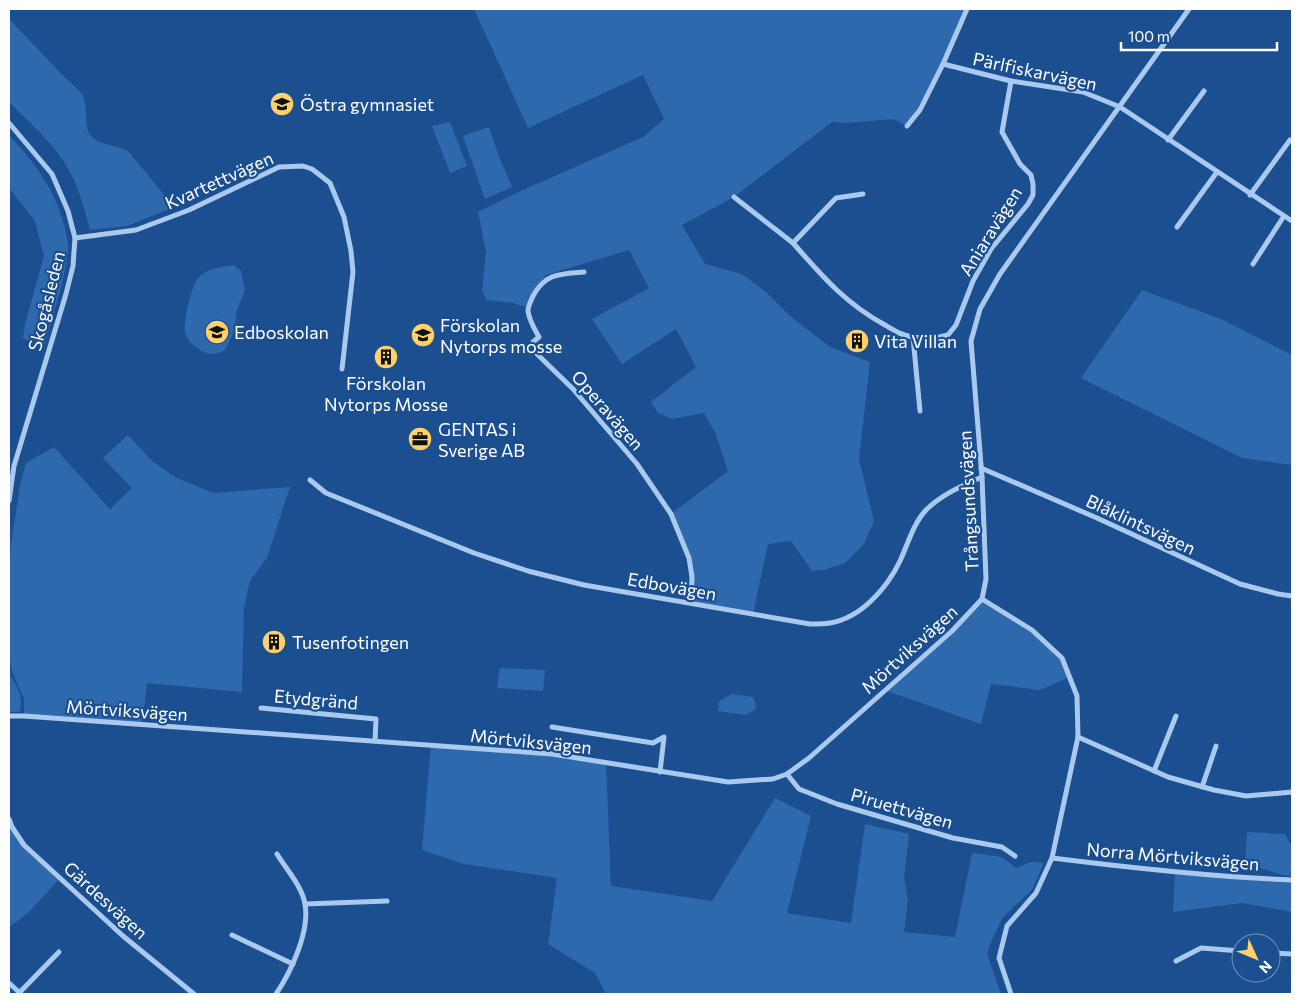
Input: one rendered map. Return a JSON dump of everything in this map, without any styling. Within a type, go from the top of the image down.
[{"type":"street","name":"Pärlfiskarvägen","points":[[907,126],[920,110],[967,9]]},
{"type":"street","name":"Trångsundsvägen","points":[[982,599],[986,579],[982,477],[972,341],[980,309],[1000,274],[1189,9]]},
{"type":"street","name":"Pärlfiskarvägen","points":[[943,64],[1011,81],[1084,92],[1120,107],[1250,195],[1292,221]]},
{"type":"street","name":"Aniaravägen","points":[[734,198],[794,243],[832,287],[866,315],[904,336],[931,339],[948,335],[956,325],[974,281],[991,249],[1028,204],[1033,194],[1031,174],[1020,164],[1002,132],[1011,81]]},
{"type":"street","points":[[1168,140],[1204,91]]},
{"type":"street","name":"Skogåsleden","points":[[9,123],[52,174],[68,211],[75,238],[73,266],[52,345],[12,465],[9,501]]},
{"type":"street","points":[[1250,195],[1290,140]]},
{"type":"street","name":"Kvartettvägen","points":[[75,238],[136,230],[188,210],[279,167],[303,166],[312,169],[330,183],[344,218],[351,251],[353,272],[342,369]]},
{"type":"street","points":[[1177,227],[1217,172]]},
{"type":"street","points":[[794,243],[836,198],[863,194]]},
{"type":"street","points":[[1252,264],[1284,216]]},
{"type":"street","name":"Operavägen","points":[[584,272],[563,274],[546,279],[536,291],[529,305],[528,312],[539,337],[533,342],[537,354],[573,389],[637,464],[671,514],[689,558],[692,577],[690,603]]},
{"type":"street","points":[[914,337],[920,411]]},
{"type":"street","name":"Blåklintsvägen","points":[[981,468],[1097,518],[1240,584],[1292,596]]},
{"type":"street","name":"Edbovägen","points":[[310,480],[326,493],[474,553],[528,571],[584,585],[810,624],[842,620],[865,606],[884,586],[899,562],[915,525],[925,511],[941,497],[982,477]]},
{"type":"street","points":[[982,599],[1032,630],[1062,658],[1077,696],[1078,737],[1052,858],[1036,893],[1008,926],[999,958],[1011,994]]},
{"type":"street","name":"Mörtviksvägen","points":[[9,716],[552,754],[728,782],[773,779],[787,774],[809,758],[952,631],[982,599]]},
{"type":"street","name":"Etydgränd","points":[[261,708],[376,719],[375,741]]},
{"type":"street","points":[[1154,771],[1176,716]]},
{"type":"street","points":[[552,727],[653,743],[664,737],[660,772]]},
{"type":"street","points":[[1078,737],[1154,771],[1202,787],[1246,796],[1292,792]]},
{"type":"street","points":[[1202,787],[1216,746]]},
{"type":"street","name":"Piruettvägen","points":[[787,774],[799,789],[837,804],[953,838],[1002,847],[1015,856]]},
{"type":"street","name":"Gärdesvägen","points":[[9,819],[24,845],[123,936],[194,994]]},
{"type":"street","points":[[276,994],[293,964],[304,928],[305,904],[299,888],[277,854]]},
{"type":"street","name":"Norra Mörtviksvägen","points":[[1052,858],[1138,869],[1292,880]]},
{"type":"street","points":[[305,904],[387,902]]},
{"type":"street","points":[[232,935],[293,964]]},
{"type":"street","points":[[1176,961],[1201,948],[1231,950]]},
{"type":"street","points":[[9,983],[20,993],[59,952]]},
{"type":"shaded area","points":[[474,9],[967,9],[920,110],[907,126],[893,119],[845,123],[832,122],[734,197],[682,225],[705,264],[742,274],[766,292],[790,316],[830,347],[870,362],[859,459],[874,521],[864,544],[845,563],[824,570],[812,571],[791,541],[768,544],[753,614],[691,603],[689,558],[671,514],[728,471],[715,432],[704,413],[672,419],[658,413],[651,402],[696,367],[676,329],[622,364],[592,319],[649,288],[629,250],[546,275],[534,289],[526,307],[513,303],[487,300],[482,291],[486,252],[478,212],[643,137],[664,119],[643,75],[528,128]]},
{"type":"shaded area","points":[[9,19],[81,93],[91,136],[95,140],[129,152],[174,207],[127,226],[90,230],[83,204],[67,167],[44,137],[9,102]]},
{"type":"shaded area","points":[[450,122],[467,166],[450,173],[432,126]]},
{"type":"shaded area","points":[[489,127],[512,187],[485,199],[463,136]]},
{"type":"shaded area","points":[[9,135],[27,155],[49,188],[60,212],[67,238],[68,251],[64,275],[45,344],[23,339],[25,324],[44,256],[35,221],[9,188]]},
{"type":"shaded area","points":[[234,265],[241,271],[245,290],[237,310],[234,332],[225,350],[215,354],[205,353],[193,344],[185,333],[188,304],[199,277],[215,268]]},
{"type":"shaded area","points":[[1142,290],[1221,319],[1292,355],[1292,465],[1242,458],[1081,378]]},
{"type":"shaded area","points":[[128,435],[152,461],[175,477],[213,493],[290,487],[267,558],[250,581],[244,608],[242,692],[147,683],[142,725],[24,716],[24,699],[13,674],[9,658],[9,569],[20,485],[26,463],[54,447],[110,509],[132,488],[103,458]]},
{"type":"shaded area","points":[[982,599],[1032,630],[1062,658],[1070,677],[1040,690],[991,684],[981,724],[884,690],[952,631]]},
{"type":"shaded area","points":[[500,668],[545,670],[543,691],[497,688]]},
{"type":"shaded area","points":[[9,673],[20,696],[20,712],[9,712]]},
{"type":"shaded area","points":[[732,694],[753,697],[756,705],[755,710],[745,715],[718,711],[719,701]]},
{"type":"shaded area","points":[[431,745],[552,754],[606,763],[611,886],[712,901],[775,798],[811,816],[787,913],[851,923],[865,824],[909,834],[904,877],[908,900],[904,932],[955,937],[972,853],[1002,857],[1016,868],[1030,862],[1044,863],[1032,890],[1003,917],[990,944],[987,954],[1001,994],[606,994],[595,973],[548,944],[557,878],[464,864],[422,850]]},
{"type":"shaded area","points":[[12,827],[24,845],[60,878],[27,914],[9,927],[9,830]]},
{"type":"shaded area","points":[[1247,832],[1285,834],[1292,847],[1292,876],[1282,875],[1245,863]]},
{"type":"shaded area","points":[[1175,872],[1292,880],[1292,912],[1242,903],[1173,912]]},
{"type":"place","name":"Östra gymnasiet","points":[[282,104]]},
{"type":"place","name":"Edboskolan","points":[[217,332]]},
{"type":"place","name":"Förskolan Nytorps mosse","points":[[423,335]]},
{"type":"place","name":"Vita Villan","points":[[857,341]]},
{"type":"place","name":"Förskolan Nytorps Mosse","points":[[386,357]]},
{"type":"place","name":"GENTAS i Sverige AB","points":[[420,439]]},
{"type":"place","name":"Tusenfotingen","points":[[274,642]]}]
